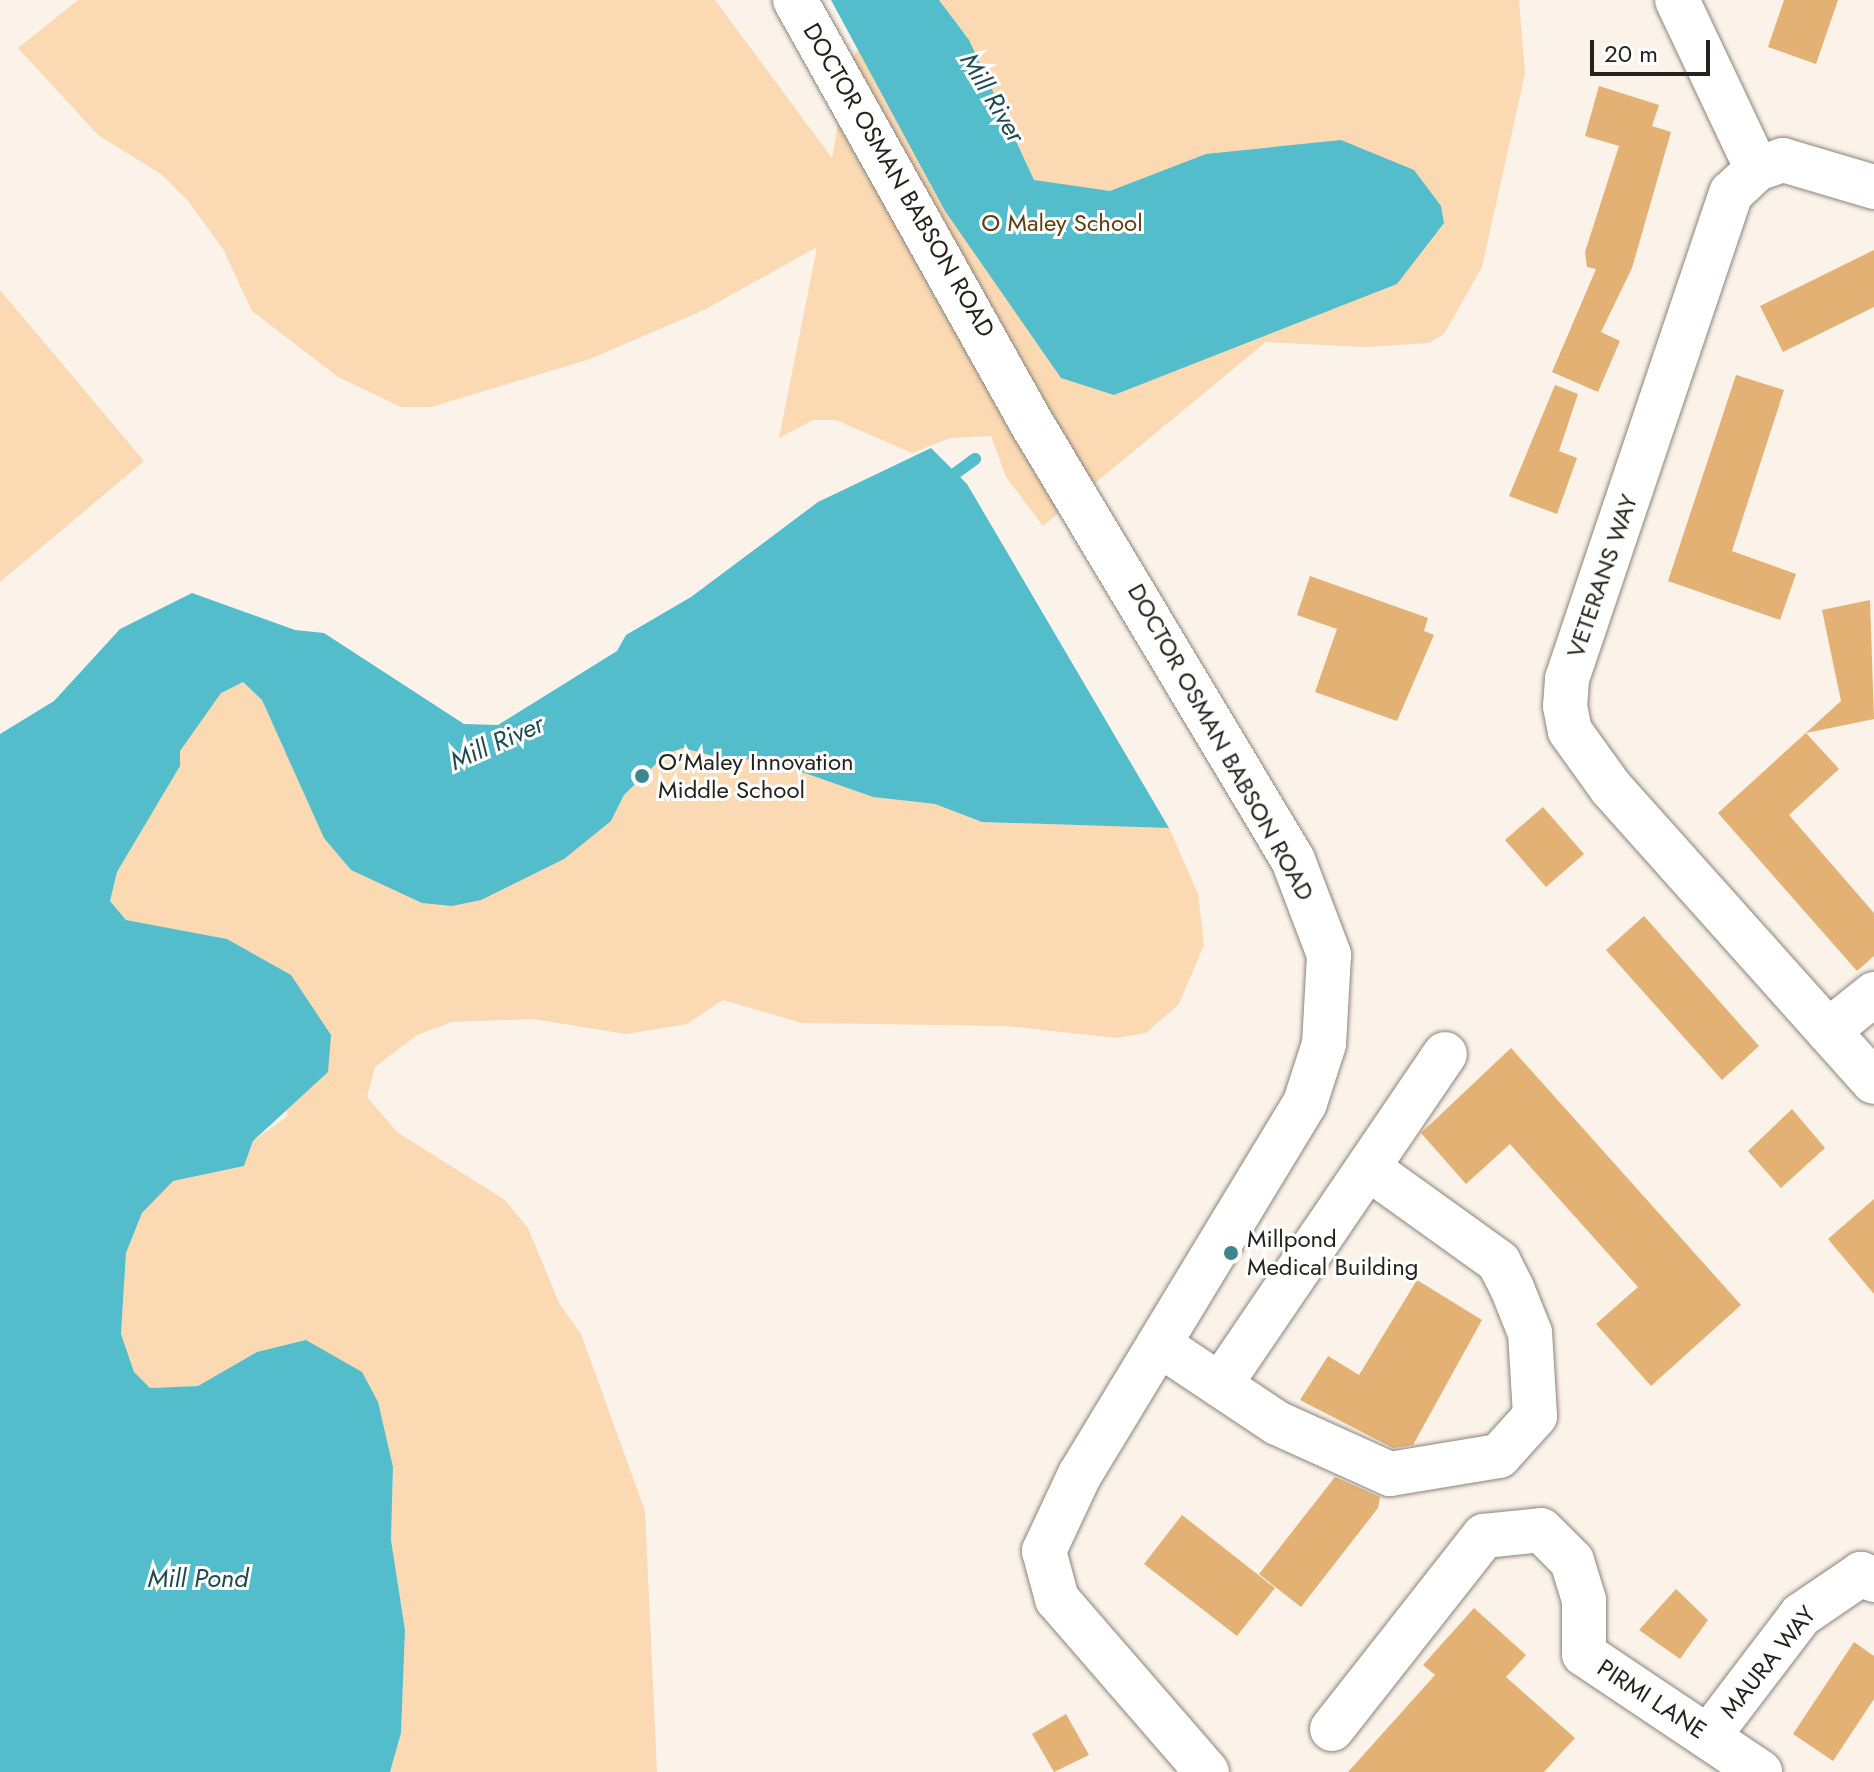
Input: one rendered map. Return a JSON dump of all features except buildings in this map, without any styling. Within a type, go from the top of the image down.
[{"type":"street","name":"DOCTOR OSMAN BABSON ROAD","points":[[795,0],[1035,429],[1293,860],[1322,925],[1333,980],[1324,1044],[1305,1103],[1163,1347],[1080,1474],[1044,1551],[1057,1599],[1207,1772]]},
{"type":"street","points":[[1677,0],[1757,169],[1783,160],[1874,187]]},
{"type":"street","name":"VETERANS WAY","points":[[1757,169],[1731,193],[1721,217],[1567,679],[1565,706],[1570,731],[1611,788],[1874,1082]]},
{"type":"street","points":[[1828,1031],[1874,994]]},
{"type":"street","points":[[1220,1385],[1371,1170],[1445,1054]]},
{"type":"street","points":[[1163,1347],[1277,1423],[1390,1474],[1485,1461],[1527,1427],[1535,1416],[1530,1333],[1499,1262],[1371,1170]]},
{"type":"street","name":"PIRMI LANE","points":[[1332,1729],[1484,1536],[1541,1530],[1572,1561],[1584,1600],[1584,1654],[1710,1752],[1760,1772]]},
{"type":"street","name":"MAURA WAY","points":[[1710,1752],[1801,1615],[1861,1574],[1874,1580]]},
{"type":"green space","name":"O Maley School","points":[[78,0],[715,0],[832,158],[848,66],[887,0],[1519,0],[1525,74],[1482,267],[1444,334],[1429,343],[1365,347],[1266,342],[1043,526],[1006,477],[991,436],[950,438],[912,453],[836,420],[813,420],[779,438],[817,247],[706,309],[590,359],[431,407],[401,407],[338,377],[252,311],[223,249],[188,201],[161,174],[98,135],[18,48]]},
{"type":"green space","points":[[0,290],[144,461],[0,582]]},
{"type":"green space","points":[[243,682],[262,700],[325,838],[351,870],[611,821],[624,795],[666,754],[683,748],[736,762],[759,757],[873,797],[935,804],[982,822],[1169,828],[1198,894],[1204,945],[1179,1004],[1146,1033],[1117,1038],[1007,1026],[802,1023],[723,1000],[687,1024],[626,1034],[533,1019],[452,1022],[417,1035],[375,1067],[367,1097],[397,1132],[505,1200],[528,1228],[559,1303],[581,1334],[645,1511],[657,1772],[390,1772],[401,1733],[405,1630],[391,1540],[393,1467],[257,1352],[198,1386],[150,1388],[134,1373],[121,1334],[126,1253],[142,1213],[172,1181],[244,1166],[253,1141],[288,1116],[227,939],[126,920],[110,901],[117,872],[180,766],[179,751],[221,692]]},
{"type":"water","points":[[831,0],[939,0],[969,40],[1034,180],[1110,191],[1206,154],[1341,140],[1414,170],[1441,206],[1444,223],[1397,284],[1114,395],[1061,378],[945,211]]},
{"type":"water","name":"Mill Pond","points":[[931,448],[967,484],[1169,828],[982,822],[935,804],[873,797],[759,757],[736,762],[683,748],[666,754],[624,795],[611,821],[564,859],[481,900],[452,906],[422,903],[351,870],[324,838],[262,700],[243,682],[221,693],[180,751],[180,766],[117,872],[110,901],[126,920],[227,939],[291,975],[331,1035],[328,1072],[253,1141],[244,1166],[173,1181],[142,1213],[126,1253],[121,1334],[134,1372],[150,1388],[198,1386],[257,1352],[306,1340],[362,1372],[378,1402],[393,1467],[391,1540],[405,1630],[401,1733],[390,1772],[0,1772],[0,734],[54,701],[120,629],[192,593],[295,630],[324,633],[464,724],[498,725],[617,651],[626,635],[691,597],[818,502]]},
{"type":"waterway","name":"Mill River","points":[[942,483],[975,459]]},
{"type":"place","name":"O'Maley Innovation Middle School","points":[[642,776]]},
{"type":"place","name":"Millpond Medical Building","points":[[1231,1253]]}]
